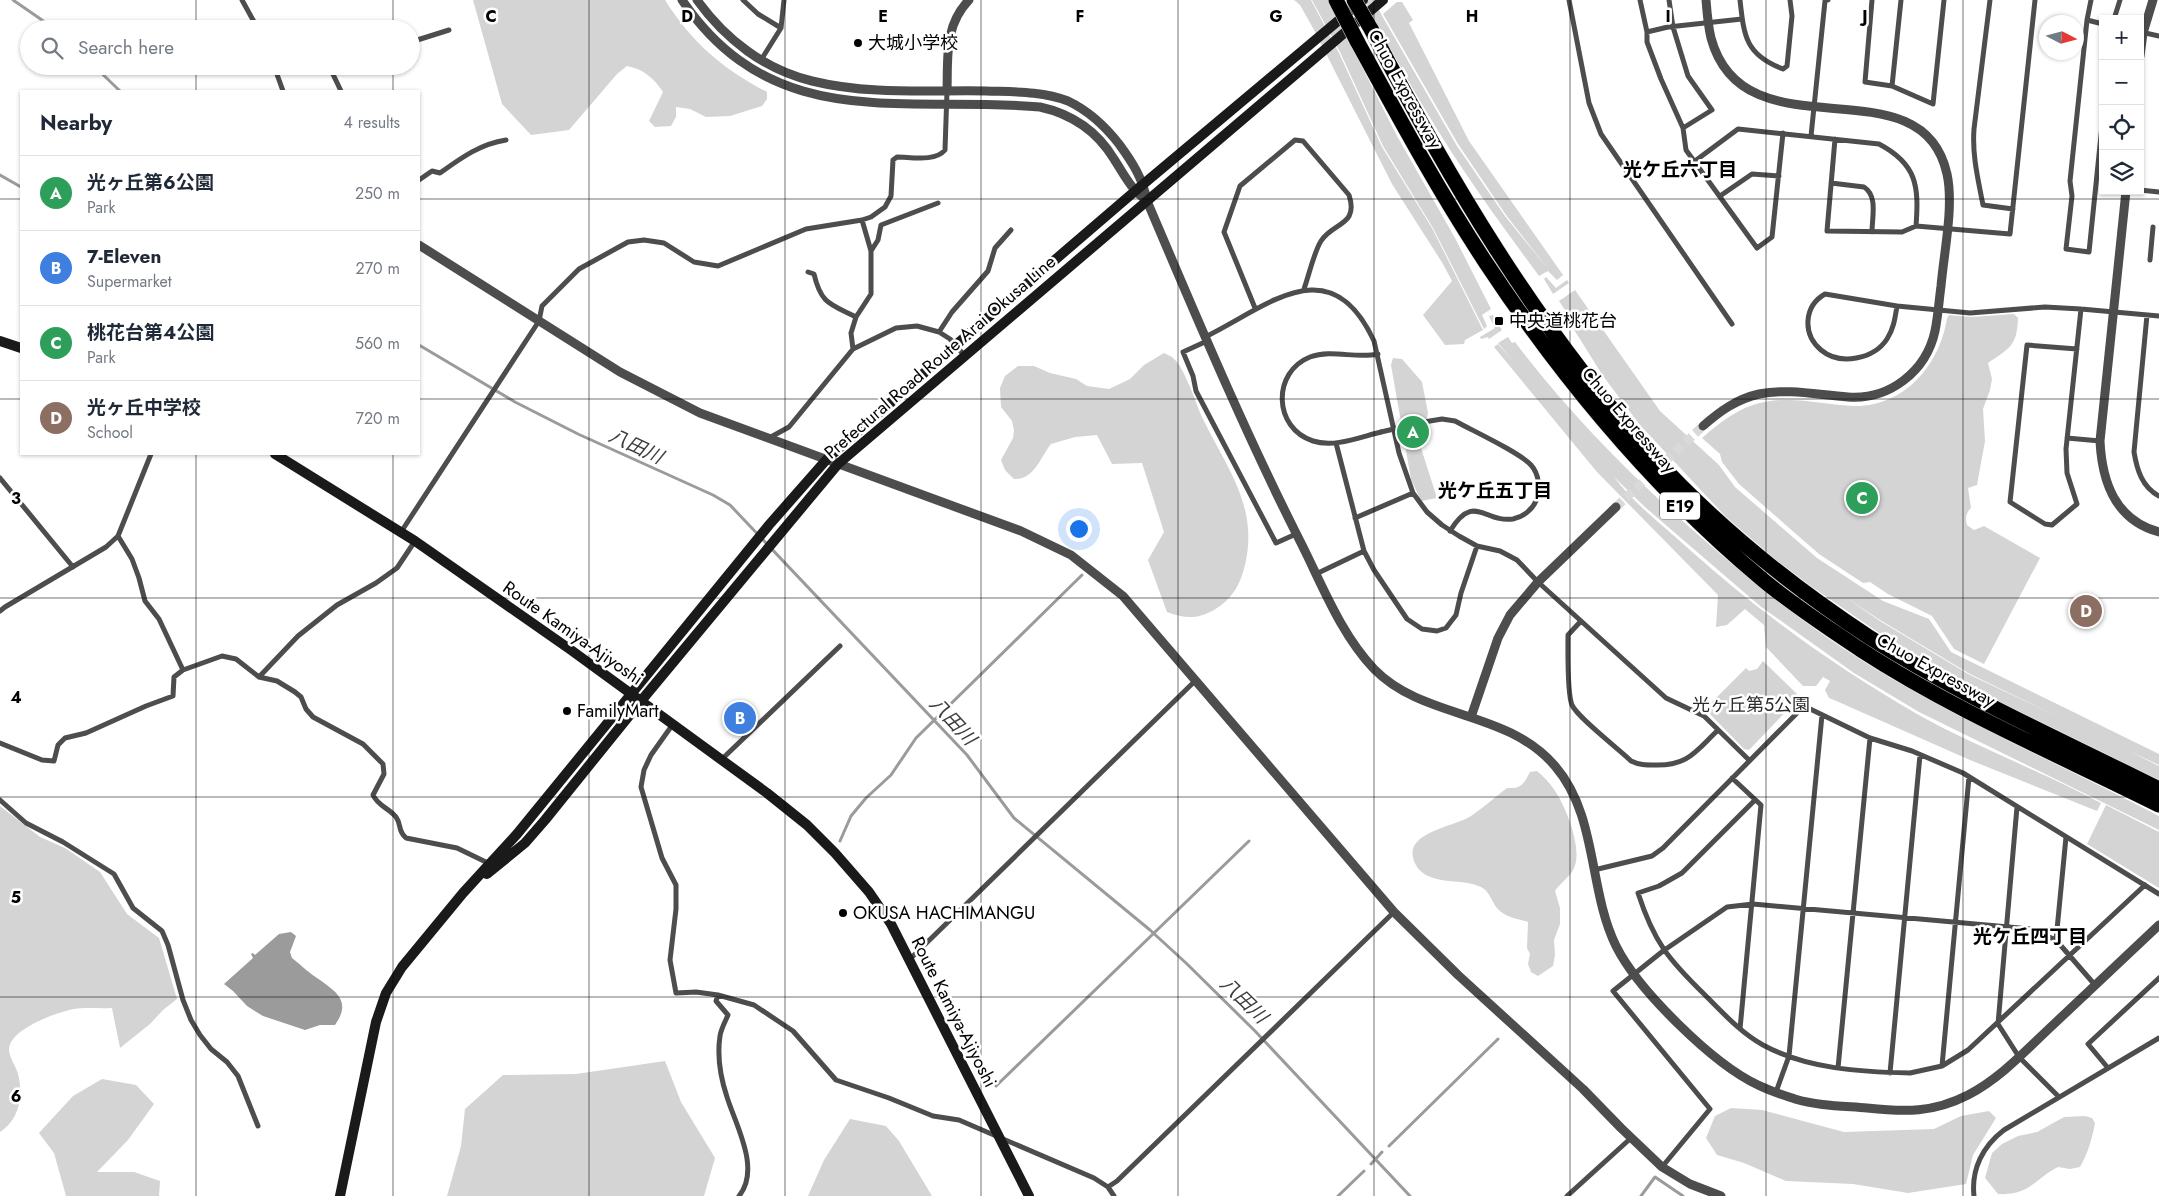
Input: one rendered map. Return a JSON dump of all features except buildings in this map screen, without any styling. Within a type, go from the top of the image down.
[{"type":"highway","name":"Chuo Expressway","points":[[1336,0],[1434,178],[1485,262],[1552,357],[1592,408],[1642,466],[1681,507],[1764,582],[1861,650],[1950,702],[2159,805]]},
{"type":"highway","name":"Chuo Expressway","points":[[1354,0],[1420,123],[1499,254],[1564,348],[1604,399],[1651,454],[1690,494],[1739,540],[1804,592],[1869,636],[1956,688],[2159,789]]},
{"type":"main road","name":"Prefectural Road Route Arai Okusa Line","points":[[463,893],[525,843],[752,546],[827,459],[955,345],[1144,183],[1363,0]]},
{"type":"main road","name":"Prefectural Road Route Arai Okusa Line","points":[[340,1196],[376,1022],[386,993],[402,967],[463,893],[761,556],[838,464],[1383,0]]},
{"type":"main road","points":[[0,341],[20,348]]},
{"type":"main road","name":"Route Kamiya-Ajiyoshi","points":[[277,455],[415,541],[636,697],[800,820],[835,853],[869,892],[891,924],[1029,1196]]},
{"type":"street","points":[[242,0],[254,20]]},
{"type":"street","points":[[246,5],[252,0]]},
{"type":"street","points":[[682,0],[703,28],[726,50],[758,73],[790,87],[822,97],[848,101],[1040,107],[1070,117],[1086,127],[1098,138],[1113,157],[1134,192],[1147,201]]},
{"type":"street","points":[[698,0],[731,39],[761,60],[792,75],[836,86],[884,91],[1041,94],[1055,97],[1080,107],[1108,130],[1124,150],[1144,183],[1147,201],[1206,339],[1274,489],[1354,645],[1375,670],[1397,688],[1427,702],[1512,732],[1526,740],[1555,766],[1572,791],[1579,807],[1608,926],[1616,945],[1633,975],[1659,1005],[1724,1064],[1756,1084],[1817,1104],[1898,1111],[1931,1110],[1954,1102],[1985,1086],[2019,1057],[2159,925]]},
{"type":"street","points":[[744,0],[758,14],[781,28]]},
{"type":"street","points":[[761,60],[781,28],[784,0]]},
{"type":"street","points":[[401,532],[538,321],[542,306],[579,269],[628,242],[644,240],[664,243],[694,262],[718,266],[806,229],[862,220],[881,211],[890,196],[893,160],[897,156],[919,158],[936,156],[943,153],[946,145],[950,36],[953,21],[969,0]]},
{"type":"street","points":[[1569,0],[1588,103],[1601,134],[1732,324]]},
{"type":"street","points":[[1640,0],[1647,32],[1647,42],[1683,128],[1686,150],[1757,248],[1772,237],[1783,134]]},
{"type":"street","points":[[1669,0],[1673,27],[1688,76],[1712,110],[1683,128]]},
{"type":"street","points":[[1703,426],[1724,408],[1759,394],[1791,391],[1860,397],[1879,394],[1894,388],[1912,374],[1926,355],[1935,332],[1950,201],[1947,174],[1937,149],[1922,132],[1904,121],[1882,113],[1766,99],[1745,89],[1722,64],[1711,39],[1706,0]]},
{"type":"street","points":[[1740,0],[1748,44],[1754,52],[1769,64],[1784,69],[1787,66],[1791,24],[1790,0]]},
{"type":"street","points":[[1811,136],[1825,1],[1828,0]]},
{"type":"street","points":[[1872,0],[1865,82],[1892,86],[1933,104],[1944,0]]},
{"type":"street","points":[[1892,86],[1901,0]]},
{"type":"street","points":[[1990,0],[1974,129],[1974,164],[1984,205],[2013,209]]},
{"type":"street","points":[[1835,138],[1827,231],[1902,232],[1916,226],[2010,234],[2035,0]]},
{"type":"street","points":[[2091,0],[2087,20],[2070,181],[2072,196],[2066,249],[2089,252],[2100,150]]},
{"type":"street","points":[[2115,15],[2120,0]]},
{"type":"street","points":[[2144,24],[2153,0]]},
{"type":"street","points":[[1647,32],[1708,22],[1742,19]]},
{"type":"street","points":[[2087,20],[2099,23]]},
{"type":"street","points":[[420,39],[449,30]]},
{"type":"street","points":[[2144,33],[2159,36]]},
{"type":"street","points":[[277,75],[283,90]]},
{"type":"street","points":[[335,75],[341,90]]},
{"type":"street","points":[[1695,161],[1738,129],[1878,144],[1895,154],[1909,167],[1916,183],[1918,201],[1916,226]]},
{"type":"street","points":[[420,179],[432,171],[440,173],[475,149],[490,142],[506,140]]},
{"type":"street","points":[[1255,308],[1224,232],[1240,186],[1295,140],[1302,141],[1349,195],[1352,205],[1349,218],[1322,240],[1304,289]]},
{"type":"street","points":[[1720,196],[1752,174],[1778,176]]},
{"type":"street","points":[[1831,183],[1864,187],[1869,190],[1873,196],[1872,232]]},
{"type":"street","points":[[2144,190],[2159,192]]},
{"type":"street","points":[[2126,195],[2100,441],[2104,475],[2114,498],[2130,517],[2144,526],[2159,532]]},
{"type":"street","points":[[871,251],[878,240],[881,225],[938,203]]},
{"type":"street","points":[[853,349],[851,333],[856,317],[871,294],[871,251],[862,220]]},
{"type":"street","points":[[2150,260],[2153,227]]},
{"type":"street","points":[[939,332],[952,312],[988,271],[995,248],[1011,230]]},
{"type":"street","points":[[2152,244],[2159,245]]},
{"type":"street","points":[[420,246],[620,372],[700,413],[1021,531],[1071,555],[1123,596],[1394,912],[1458,975],[1583,1089],[1662,1167],[1690,1184],[1721,1196]]},
{"type":"street","points":[[808,272],[814,274],[819,293],[830,303],[856,317]]},
{"type":"street","points":[[1296,534],[1276,543],[1196,391],[1193,376],[1183,352],[1255,308],[1273,299],[1304,289],[1328,292],[1350,305],[1367,325],[1378,354],[1399,453],[1413,493],[1427,512],[1450,531],[1477,546],[1508,555],[1531,573],[1538,582],[1666,698],[1704,716],[1749,760]]},
{"type":"street","points":[[1897,306],[1894,325],[1886,340],[1878,348],[1860,357],[1839,358],[1829,355],[1820,350],[1810,334],[1808,315],[1813,304],[1825,294],[1897,306],[1970,313],[2021,308],[2081,309],[2159,316]]},
{"type":"street","points":[[2077,349],[2027,345],[2010,502],[2044,524],[2052,525],[2078,504],[2067,473],[2067,438],[2077,349],[2081,309]]},
{"type":"street","points":[[2147,315],[2134,452],[2138,472],[2144,484],[2159,496]]},
{"type":"street","points":[[768,438],[789,427],[853,349],[896,328],[917,326],[939,332],[964,355]]},
{"type":"street","points":[[1378,354],[1357,357],[1321,354],[1301,361],[1287,376],[1281,395],[1282,407],[1294,429],[1313,441],[1336,443],[1424,422],[1455,421],[1526,460],[1536,473],[1539,482],[1537,500],[1533,507],[1519,517],[1501,518],[1481,511],[1472,511],[1463,514],[1450,531]]},
{"type":"street","points":[[2067,438],[2100,441]]},
{"type":"street","points":[[1336,443],[1364,551],[1374,570],[1407,618],[1422,629],[1437,631],[1446,628],[1456,615],[1461,593],[1477,546]]},
{"type":"street","points":[[0,611],[5,606],[106,547],[118,536],[151,455]]},
{"type":"street","points":[[0,478],[73,567]]},
{"type":"street","points":[[1355,518],[1413,493]]},
{"type":"street","points":[[1471,717],[1503,625],[1518,603],[1616,507]]},
{"type":"street","points":[[118,536],[132,559],[140,578],[145,601],[159,619],[183,670]]},
{"type":"street","points":[[259,677],[298,636],[337,605],[376,583],[397,568],[415,541]]},
{"type":"street","points":[[1316,574],[1364,551]]},
{"type":"street","points":[[1581,621],[1568,635],[1568,676],[1572,705],[1632,761],[1639,765],[1676,764],[1687,759],[1718,730]]},
{"type":"street","points":[[721,760],[840,646]]},
{"type":"street","points":[[0,743],[42,760],[54,761],[58,746],[65,738],[86,733],[173,696],[174,678],[183,670],[222,656],[229,656],[236,659],[259,677],[278,680],[301,697],[306,709],[313,717],[362,744],[383,764],[384,774],[372,795],[377,803],[394,815],[398,822],[400,833],[406,838],[457,848],[490,864]]},
{"type":"street","points":[[910,960],[1196,680]]},
{"type":"street","points":[[1594,870],[1652,856],[1663,848],[1804,706],[1870,738],[1920,755],[1969,777],[2159,894]]},
{"type":"street","points":[[1776,1092],[1789,1056],[1822,715]]},
{"type":"street","points":[[672,724],[651,754],[644,770],[641,788],[662,858],[676,885],[676,908],[670,960],[676,993],[696,992],[718,995],[754,1005],[793,1031],[836,1080],[889,1098],[933,1116],[959,1120],[1094,1178],[1108,1186],[1114,1196]]},
{"type":"street","points":[[1838,1068],[1870,738]]},
{"type":"street","points":[[1890,1073],[1920,755]]},
{"type":"street","points":[[1942,1066],[1969,777]]},
{"type":"street","points":[[1732,778],[1762,805],[1740,1028]]},
{"type":"street","points":[[0,800],[26,824],[81,853],[114,874],[133,908],[162,931],[191,1020],[211,1049],[227,1062],[238,1076],[258,1126]]},
{"type":"street","points":[[1755,800],[1682,873],[1665,883],[1638,892],[1648,922],[1663,950],[1679,971],[1740,1028],[1762,1045],[1813,1064],[1890,1073],[1920,1072],[1942,1066],[1968,1050],[1998,1024],[2145,885]]},
{"type":"street","points":[[2017,807],[1998,1024],[2019,1057],[2059,1097]]},
{"type":"street","points":[[2056,940],[2066,837]]},
{"type":"street","points":[[1662,1167],[1710,1109],[1613,991],[1663,950],[1727,907],[1753,904],[2031,929],[2056,940],[2095,985]]},
{"type":"street","points":[[1108,1186],[1117,1181],[1394,912]]},
{"type":"street","points":[[2108,1068],[2088,1044],[2159,978]]},
{"type":"street","points":[[718,995],[716,1001],[728,1015],[720,1034],[721,1069],[726,1095],[748,1164],[747,1179],[739,1196]]},
{"type":"street","points":[[1974,1196],[1975,1168],[1993,1139],[2059,1097],[2159,1038]]},
{"type":"street","points":[[1567,1196],[1631,1138]]},
{"type":"green space","points":[[473,0],[665,0],[686,29],[710,54],[736,74],[767,92],[767,99],[762,106],[730,116],[706,117],[690,109],[676,107],[676,117],[671,126],[655,127],[649,121],[663,92],[648,75],[638,69],[627,66],[617,74],[569,130],[531,135],[502,104]]},
{"type":"green space","points":[[1294,0],[1311,0],[1339,53],[1382,147],[1432,228],[1483,330],[1465,340],[1464,344],[1445,345],[1423,315],[1452,281],[1392,184],[1313,28],[1300,5]]},
{"type":"green space","points":[[1312,0],[1328,0],[1397,136],[1455,238],[1491,309],[1482,315],[1487,326],[1484,329],[1433,228],[1383,146],[1340,52]]},
{"type":"green space","points":[[1364,0],[1373,0],[1457,146],[1505,216],[1548,269],[1506,215],[1458,144],[1383,14],[1397,2],[1402,2],[1413,20],[1409,23],[1469,141],[1563,275],[1557,280],[1548,271],[1539,276],[1473,184],[1424,108]]},
{"type":"green space","points":[[1546,277],[1556,288],[1567,280],[1569,283],[1553,294],[1544,279]]},
{"type":"green space","points":[[1575,290],[1660,411],[1719,465],[1735,487],[1817,558],[1883,601],[1929,619],[1951,652],[2159,754],[2159,765],[2127,750],[2159,766],[2159,780],[2006,705],[1885,637],[1775,559],[1726,517],[1640,425],[1603,376],[1563,312],[1565,310],[1559,301]],"holes":[[[1842,595],[1970,674],[2063,719],[1970,675],[1880,621]]]},
{"type":"green space","points":[[2014,314],[2018,318],[2014,341],[2007,350],[1988,363],[1992,379],[1983,409],[1985,441],[1977,485],[1968,488],[1971,508],[1966,520],[1967,525],[1974,530],[1984,526],[2040,558],[1984,664],[1954,649],[1932,616],[1888,594],[1870,582],[1863,583],[1819,554],[1739,484],[1722,462],[1720,454],[1702,438],[1742,409],[1761,403],[1792,400],[1854,406],[1872,404],[1889,399],[1904,391],[1917,380],[1928,366],[1937,351],[1949,315],[1971,317]]},
{"type":"green space","points":[[1493,315],[1502,330],[1489,339],[1488,337],[1481,339],[1480,337],[1495,328],[1489,316]]},
{"type":"green space","points":[[1508,337],[1512,343],[1515,342],[1561,399],[1611,453],[1663,504],[1793,613],[1853,655],[1944,708],[2159,816],[2159,830],[1919,712],[1854,673],[1760,606],[1646,508],[1614,477],[1640,506],[1716,573],[1799,638],[1857,678],[1939,726],[2101,803],[2097,811],[1970,760],[1829,698],[1825,690],[1830,681],[1823,677],[1816,686],[1803,686],[1766,647],[1764,625],[1745,609],[1727,625],[1716,627],[1718,595],[1597,472],[1494,347],[1498,344],[1514,362],[1498,343]]},
{"type":"green space","points":[[1164,353],[1178,363],[1186,377],[1202,417],[1238,488],[1248,524],[1245,565],[1236,588],[1220,606],[1207,614],[1194,617],[1167,612],[1148,560],[1164,532],[1142,463],[1112,464],[1097,435],[1075,437],[1051,444],[1032,472],[1021,478],[1014,479],[1005,470],[1001,460],[1013,438],[1014,430],[1012,421],[1001,407],[1000,388],[1005,376],[1018,366],[1034,366],[1050,373],[1076,379],[1087,386],[1109,389],[1130,379],[1144,365]]},
{"type":"green space","points":[[1393,358],[1402,359],[1422,382],[1428,413],[1421,448],[1437,498],[1421,501],[1411,479],[1391,365]]},
{"type":"green space","name":"光ヶ丘第5公園","points":[[1763,661],[1797,694],[1796,701],[1749,750],[1744,749],[1705,709],[1746,668],[1749,671],[1757,669]]},
{"type":"green space","points":[[1537,771],[1551,785],[1564,807],[1572,828],[1576,850],[1574,868],[1555,891],[1560,908],[1560,924],[1554,940],[1555,955],[1553,966],[1538,976],[1531,972],[1528,964],[1530,954],[1527,948],[1528,922],[1503,913],[1481,887],[1468,883],[1439,880],[1426,875],[1417,867],[1413,857],[1413,848],[1417,841],[1434,831],[1471,816],[1507,788],[1516,788],[1522,785],[1530,772]]},
{"type":"green space","points":[[2106,805],[2159,832],[2159,888],[2087,844]]},
{"type":"green space","points":[[0,806],[40,837],[65,848],[100,872],[127,914],[159,938],[177,999],[120,1048],[112,1008],[79,1008],[66,1011],[26,1028],[11,1042],[9,1049],[20,1082],[18,1107],[12,1121],[0,1132]]},
{"type":"green space","points":[[665,1061],[681,1102],[715,1158],[704,1196],[447,1196],[461,1146],[465,1109],[503,1075],[576,1074]]},
{"type":"green space","points":[[102,1079],[136,1085],[154,1104],[128,1140],[97,1172],[134,1172],[160,1181],[159,1196],[66,1196],[54,1153],[39,1133],[73,1096]]},
{"type":"green space","points":[[1731,1108],[1762,1110],[1844,1132],[1934,1129],[1961,1116],[1989,1111],[1996,1118],[1973,1155],[1966,1184],[1908,1193],[1853,1184],[1786,1181],[1744,1163],[1717,1155],[1706,1138],[1715,1116]]},
{"type":"green space","points":[[2085,1116],[2092,1118],[2095,1123],[2093,1135],[2080,1167],[2070,1169],[2058,1167],[2025,1190],[2009,1194],[1998,1194],[1985,1178],[1992,1153],[2002,1144],[2018,1136],[2037,1132],[2064,1117]]},
{"type":"green space","points":[[850,1119],[886,1126],[899,1141],[932,1196],[808,1196],[824,1160]]},
{"type":"shaded area","points":[[291,932],[296,936],[290,952],[292,958],[332,989],[340,999],[342,1010],[335,1025],[320,1025],[305,1030],[263,1016],[247,1006],[224,984],[253,958],[251,954],[255,955],[279,934]]},
{"type":"waterway","name":"八田川","points":[[13,0],[42,20]]},
{"type":"waterway","name":"八田川","points":[[103,75],[119,90]]},
{"type":"waterway","points":[[0,175],[20,186]]},
{"type":"waterway","name":"八田川","points":[[420,346],[515,402],[578,434],[713,495],[730,505],[967,755],[1014,818],[1150,930],[1186,963],[1255,1031],[1410,1196]]},
{"type":"waterway","points":[[840,841],[851,816],[866,798],[891,775],[916,738],[1082,575]]},
{"type":"waterway","points":[[996,1086],[1249,841]]},
{"type":"waterway","points":[[1389,1146],[1498,1039]]},
{"type":"waterway","name":"八田川","points":[[1371,1164],[1382,1152]]},
{"type":"waterway","points":[[1338,1196],[1364,1171]]},
{"type":"waterway","points":[[1641,1196],[1655,1177],[1683,1196]]},
{"type":"tunnel","points":[[1616,507],[1703,426]]},
{"type":"place","name":"大城小学校","points":[[858,43]]},
{"type":"place","name":"中央道桃花台","points":[[1499,321]]},
{"type":"place","name":"光ヶ丘第6公園","points":[[1413,432]]},
{"type":"place","name":"桃花台第4公園","points":[[1862,498]]},
{"type":"place","name":"光ヶ丘中学校","points":[[2086,611]]},
{"type":"place","name":"FamilyMart","points":[[567,711]]},
{"type":"place","name":"7-Eleven","points":[[740,718]]},
{"type":"place","name":"OKUSA HACHIMANGU","points":[[843,913]]},
{"type":"district","name":"光ケ丘六丁目","points":[[1680,169]]},
{"type":"district","name":"光ケ丘五丁目","points":[[1495,490]]},
{"type":"district","name":"光ケ丘四丁目","points":[[2030,936]]}]
